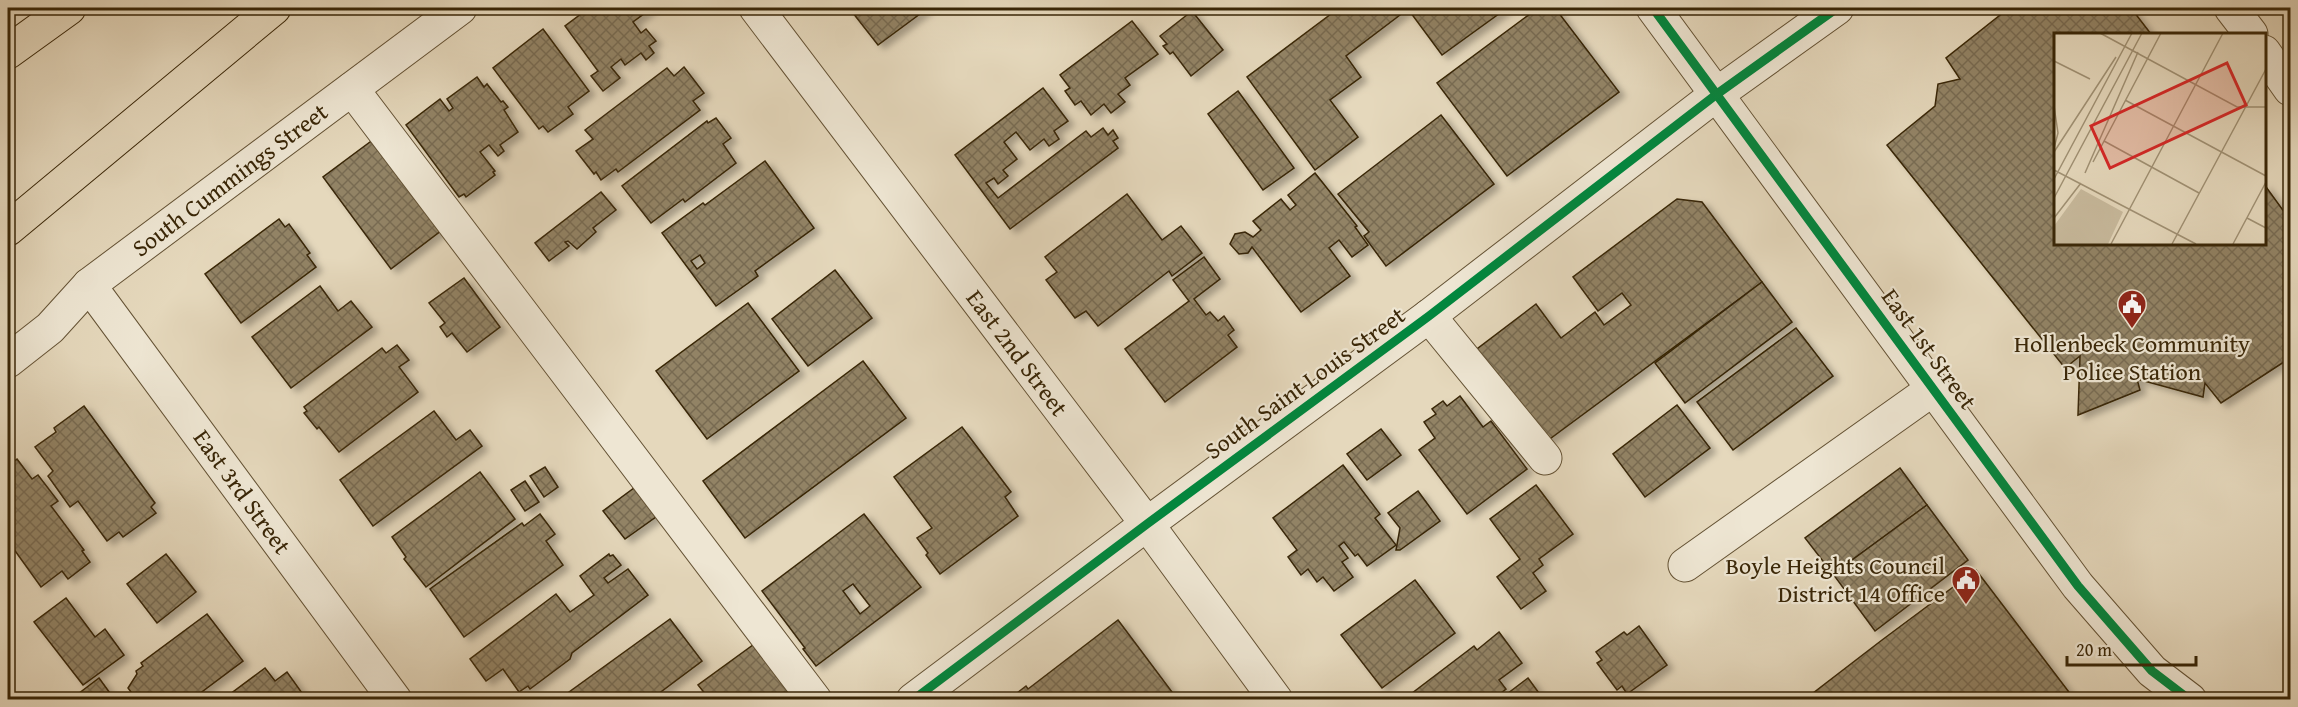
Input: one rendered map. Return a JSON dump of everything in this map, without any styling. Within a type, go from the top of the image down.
[{"type":"highway","points":[[8,52],[69,8]]},
{"type":"highway","points":[[8,230],[274,8]]},
{"type":"street","name":"South Cummings Street","points":[[8,360],[50,328],[89,285],[460,8]]},
{"type":"street","name":"East 2nd Street","points":[[756,8],[1147,524],[1276,699]]},
{"type":"street","name":"East 1st Street","points":[[1653,8],[2078,586],[2152,671],[2190,699]]},
{"type":"street","name":"South Saint Louis Street","points":[[913,699],[1430,316],[1717,94],[1837,8]]},
{"type":"street","points":[[2231,8],[2250,33]]},
{"type":"street","points":[[2265,53],[2290,89]]},
{"type":"street","points":[[352,88],[815,699]]},
{"type":"street","name":"East 3rd Street","points":[[89,285],[395,699]]},
{"type":"street","points":[[1430,316],[1545,458]]},
{"type":"street","points":[[1685,565],[1934,389]]},
{"type":"building","points":[[589,8],[652,8],[633,22],[641,33],[646,29],[656,41],[649,46],[654,53],[646,60],[641,53],[625,65],[621,59],[611,67],[620,78],[603,91],[591,76],[598,71],[565,26]]},
{"type":"building","points":[[849,8],[928,8],[878,45]]},
{"type":"building","points":[[1339,8],[1507,8],[1442,55],[1408,9],[1346,56],[1361,77],[1330,100],[1358,137],[1315,170],[1247,77]]},
{"type":"building","points":[[1538,8],[1555,8],[1619,92],[1507,176],[1437,83]]},
{"type":"building","points":[[2009,8],[2131,8],[2150,33],[2054,33],[2054,244],[2265,244],[2265,185],[2290,220],[2290,358],[2221,403],[2205,383],[2203,397],[2137,379],[2140,390],[2078,415],[2080,356],[2065,368],[1887,145],[1935,106],[1938,84],[1960,79],[1946,58]]},
{"type":"building","points":[[1192,11],[1223,50],[1191,76],[1173,52],[1170,54],[1163,46],[1167,44],[1160,36]]},
{"type":"building","points":[[1132,21],[1158,54],[1125,78],[1130,85],[1118,94],[1125,102],[1111,113],[1104,104],[1091,115],[1081,101],[1075,105],[1065,91],[1070,88],[1060,75]]},
{"type":"building","points":[[543,29],[589,91],[568,107],[573,114],[548,132],[543,126],[539,129],[493,68]]},
{"type":"building","points":[[684,67],[704,93],[693,101],[700,110],[618,172],[616,169],[601,180],[576,151],[593,139],[585,130],[667,68],[674,76]]},
{"type":"building","points":[[477,77],[484,87],[487,84],[508,107],[504,110],[518,132],[500,145],[504,151],[498,156],[489,145],[480,152],[495,171],[493,172],[495,175],[466,197],[464,194],[459,197],[406,125],[440,99],[449,111],[453,108],[447,99]]},
{"type":"building","points":[[1043,88],[1068,121],[1054,131],[1059,139],[1049,146],[1044,139],[1030,150],[1016,132],[1004,142],[1017,159],[1003,170],[1008,176],[998,184],[994,178],[986,183],[998,198],[1086,131],[1091,137],[1103,128],[1108,135],[1113,130],[1118,138],[1113,141],[1118,148],[1010,229],[955,155]]},
{"type":"building","points":[[1238,91],[1294,168],[1263,190],[1208,114]]},
{"type":"building","points":[[1441,115],[1494,184],[1386,266],[1364,236],[1369,232],[1338,194]]},
{"type":"building","points":[[716,118],[731,138],[723,144],[736,163],[685,202],[683,199],[651,223],[622,186],[707,121],[708,123]]},
{"type":"building","points":[[374,139],[442,230],[391,269],[323,177]]},
{"type":"building","points":[[765,161],[814,228],[755,271],[758,276],[716,306],[662,233],[703,203],[705,205]],"holes":[[[700,255],[705,263],[697,269],[691,261]]]},
{"type":"building","points":[[1315,173],[1357,226],[1355,227],[1368,245],[1352,257],[1339,240],[1329,248],[1350,276],[1301,312],[1252,247],[1248,253],[1239,254],[1230,244],[1235,234],[1245,232],[1253,237],[1261,230],[1253,221],[1281,199],[1290,210],[1296,205],[1288,195]]},
{"type":"building","points":[[601,192],[616,210],[593,228],[596,232],[577,249],[568,241],[565,242],[569,246],[549,261],[535,243]]},
{"type":"building","points":[[1127,194],[1162,240],[1181,226],[1202,253],[1172,276],[1169,271],[1098,326],[1086,311],[1075,318],[1046,280],[1057,272],[1045,257]]},
{"type":"building","points":[[1677,199],[1702,202],[1762,282],[1543,444],[1473,352],[1536,304],[1561,338],[1595,312],[1604,325],[1631,305],[1622,293],[1598,311],[1573,277]]},
{"type":"building","points":[[279,219],[285,227],[289,224],[310,253],[307,255],[316,267],[241,323],[205,274]]},
{"type":"building","points":[[1204,257],[1220,279],[1194,299],[1206,315],[1210,312],[1218,321],[1224,316],[1234,330],[1228,335],[1237,347],[1165,402],[1125,349],[1189,301],[1173,280]]},
{"type":"building","points":[[835,270],[872,318],[808,366],[772,319]]},
{"type":"building","points":[[464,278],[500,327],[467,352],[452,333],[447,337],[440,327],[445,323],[429,303]]},
{"type":"building","points":[[1762,282],[1792,322],[1685,403],[1655,363]]},
{"type":"building","points":[[320,286],[338,311],[351,301],[372,327],[291,388],[252,337]]},
{"type":"building","points":[[748,303],[799,371],[707,439],[656,371]]},
{"type":"building","points":[[1796,328],[1833,376],[1733,450],[1697,402]]},
{"type":"building","points":[[397,345],[409,360],[399,367],[418,392],[339,452],[319,427],[317,429],[304,413],[307,411],[304,407],[382,348],[386,353]]},
{"type":"building","points":[[863,361],[906,418],[745,538],[703,481]]},
{"type":"building","points":[[1460,396],[1483,427],[1491,421],[1527,469],[1467,514],[1419,450],[1435,438],[1424,422],[1436,414],[1432,409],[1443,401],[1447,406]]},
{"type":"building","points":[[1677,405],[1710,448],[1645,497],[1613,454]]},
{"type":"building","points":[[84,406],[155,503],[151,507],[156,513],[123,537],[119,532],[107,541],[78,501],[70,507],[48,476],[53,471],[35,447],[56,432],[54,428]]},
{"type":"building","points":[[434,411],[456,440],[470,430],[482,446],[373,526],[340,480]]},
{"type":"building","points":[[962,427],[1011,492],[1005,497],[1018,516],[940,574],[917,538],[932,528],[894,477]]},
{"type":"building","points":[[1381,429],[1401,455],[1367,480],[1347,454]]},
{"type":"building","points":[[17,459],[32,479],[38,475],[58,501],[51,506],[84,550],[82,551],[90,562],[68,579],[62,571],[41,587],[8,541],[8,466]]},
{"type":"building","points":[[1343,465],[1380,514],[1375,518],[1396,545],[1367,566],[1358,554],[1355,556],[1344,542],[1339,546],[1348,558],[1342,562],[1353,577],[1334,591],[1323,577],[1317,582],[1308,569],[1301,575],[1288,557],[1297,550],[1273,518]]},
{"type":"building","points":[[545,467],[558,487],[544,497],[530,476]]},
{"type":"building","points":[[1900,468],[1927,505],[1833,574],[1805,538]]},
{"type":"building","points":[[480,472],[515,519],[426,587],[404,559],[406,557],[392,537]]},
{"type":"building","points":[[525,481],[539,502],[525,511],[511,490]]},
{"type":"building","points":[[638,485],[660,514],[625,539],[603,511]]},
{"type":"building","points":[[1536,485],[1573,534],[1539,559],[1543,565],[1533,573],[1546,591],[1521,609],[1497,577],[1520,559],[1490,519]]},
{"type":"building","points":[[1418,491],[1440,521],[1400,550],[1396,550],[1400,528],[1388,513]]},
{"type":"building","points":[[1927,505],[1968,560],[1875,631],[1833,574]]},
{"type":"building","points":[[540,514],[555,534],[546,541],[563,565],[464,637],[430,589],[522,523],[524,526]]},
{"type":"building","points":[[864,514],[921,587],[816,666],[762,591]],"holes":[[[853,584],[870,606],[860,614],[843,591]]]},
{"type":"building","points":[[166,554],[196,592],[157,623],[127,584]]},
{"type":"building","points":[[609,554],[613,555],[621,565],[604,578],[608,583],[628,569],[648,595],[572,653],[570,659],[530,689],[528,686],[519,692],[503,669],[486,681],[470,659],[556,594],[570,612],[594,595],[580,576]]},
{"type":"building","name":"Boyle Heights Council District 14 Office","points":[[1976,570],[2075,700],[1804,700],[1882,640]]},
{"type":"building","points":[[1415,580],[1455,633],[1382,688],[1341,635]]},
{"type":"building","points":[[66,598],[95,637],[105,629],[124,655],[83,685],[34,622]]},
{"type":"building","points":[[207,614],[243,661],[191,700],[137,700],[128,688],[137,674],[136,671],[143,666],[141,663]]},
{"type":"building","points":[[670,619],[702,661],[650,700],[558,700]]},
{"type":"building","points":[[1118,620],[1178,700],[1008,700],[1026,686],[1028,689]]},
{"type":"building","points":[[1639,626],[1667,665],[1627,694],[1622,686],[1617,690],[1597,663],[1602,660],[1596,652],[1624,632],[1627,635]]},
{"type":"building","points":[[1499,632],[1522,663],[1499,680],[1506,689],[1492,700],[1403,700],[1474,646],[1477,650]]},
{"type":"building","points":[[757,642],[795,700],[710,700],[698,685]]},
{"type":"building","points":[[265,668],[275,681],[287,672],[307,700],[222,700]]},
{"type":"building","points":[[99,678],[115,700],[70,700]]},
{"type":"building","points":[[1528,678],[1544,700],[1499,700]]},
{"type":"cycle path","points":[[1653,8],[2078,586],[2152,671],[2190,700]]},
{"type":"cycle path","points":[[913,700],[1429,316],[1717,94],[1837,8]]},
{"type":"place","name":"Hollenbeck Community Police Station","points":[[2132,330]]},
{"type":"place","name":"Boyle Heights Council District 14 Office","points":[[1966,606]]}]
